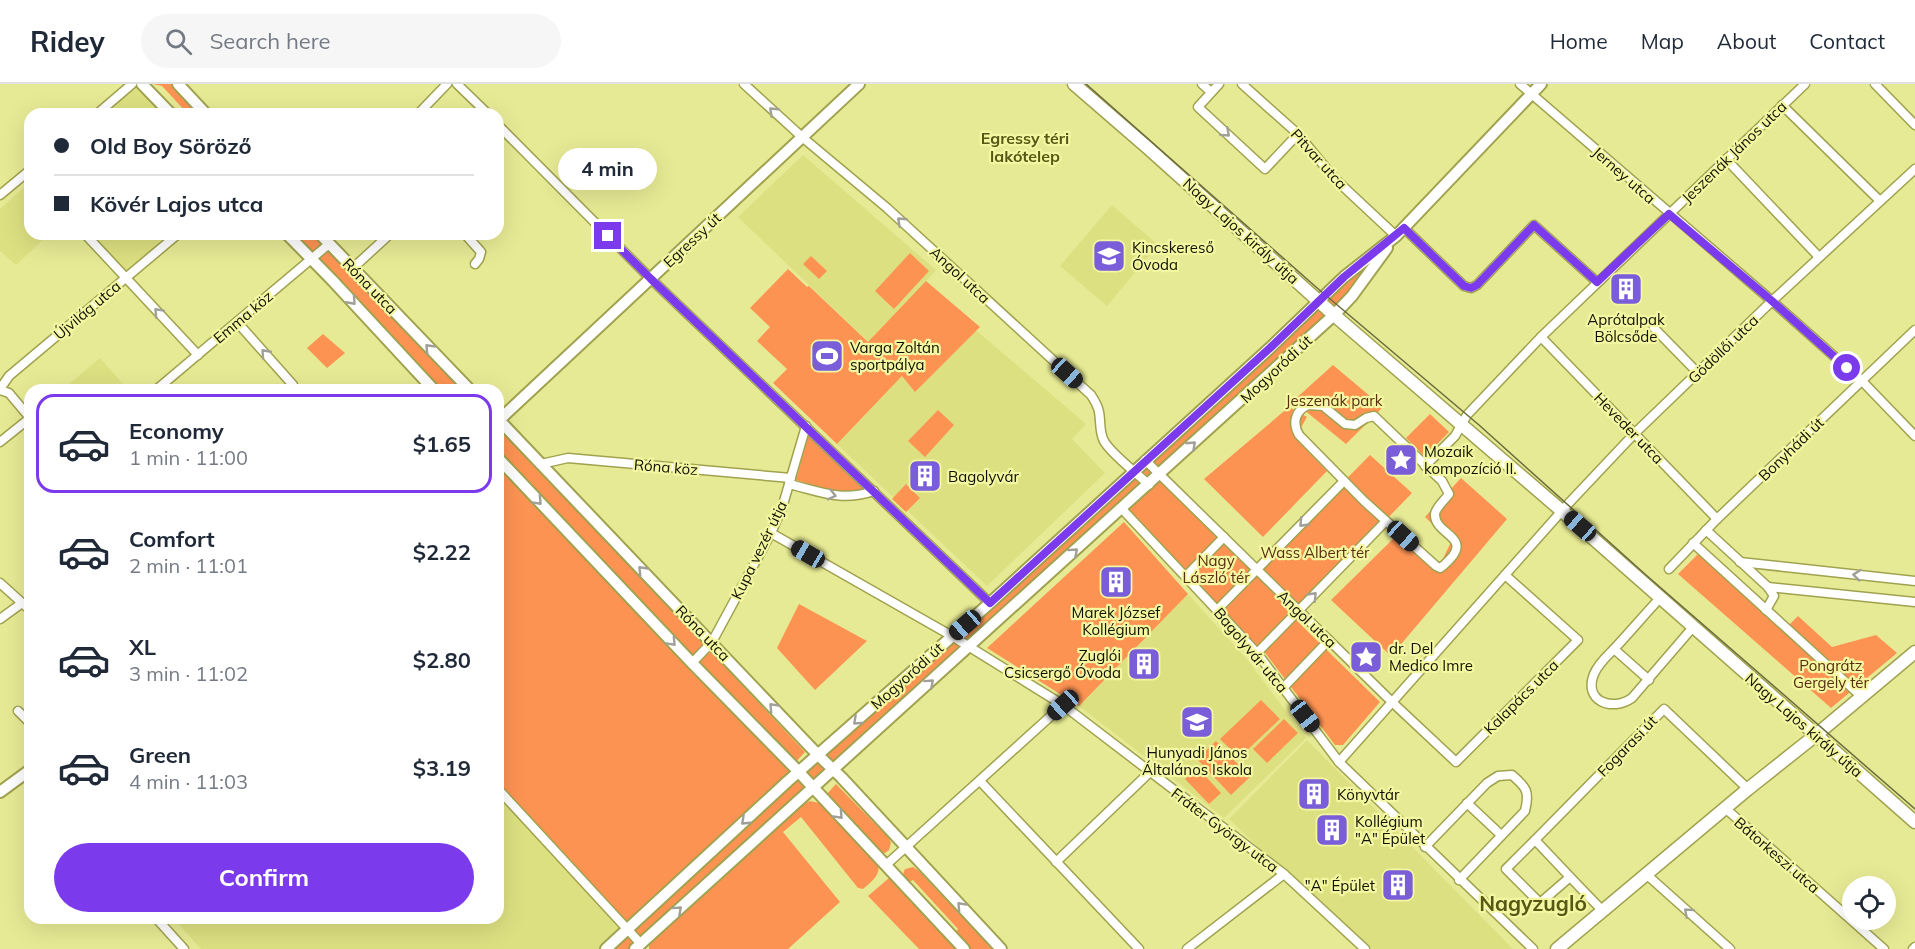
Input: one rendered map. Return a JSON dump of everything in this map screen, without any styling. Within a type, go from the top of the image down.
[{"type":"main road","name":"Nagy Lajos király útja","points":[[1074,84],[1334,315],[1661,597],[1915,822]]},
{"type":"main road","points":[[1557,949],[1915,652]]},
{"type":"street","points":[[104,108],[132,84]]},
{"type":"street","points":[[142,84],[165,108]]},
{"type":"street","points":[[178,84],[200,108]]},
{"type":"street","points":[[424,108],[447,84]]},
{"type":"street","points":[[457,84],[482,108]]},
{"type":"street","name":"Angol utca","points":[[744,84],[802,137],[887,208],[1091,395],[1097,404],[1100,432],[1109,449],[1149,485]]},
{"type":"street","name":"Egressy út","points":[[504,414],[859,84]]},
{"type":"street","points":[[1202,84],[1211,93]]},
{"type":"street","points":[[1219,84],[1198,107],[1265,169],[1298,134]]},
{"type":"street","name":"Pitvar utca","points":[[1242,84],[1298,134],[1334,178],[1464,286],[1471,288],[1477,285],[1534,225],[1597,282]]},
{"type":"street","name":"Jerney utca","points":[[1520,84],[1772,301],[1862,381],[1915,435]]},
{"type":"street","name":"Mogyoródi út","points":[[638,946],[1334,315],[1352,296],[1400,232],[1541,84]]},
{"type":"street","name":"Jeszenák János utca","points":[[1462,425],[1470,412],[1541,337],[1804,84]]},
{"type":"street","points":[[1875,84],[1915,125]]},
{"type":"street","points":[[1782,105],[1880,201]]},
{"type":"street","points":[[504,130],[651,279],[990,603]]},
{"type":"street","points":[[1726,159],[1819,257]]},
{"type":"street","name":"Gödöllői utca","points":[[1562,511],[1635,433],[1772,301],[1915,169]]},
{"type":"street","points":[[0,195],[24,176]]},
{"type":"street","name":"Mogyoródi út","points":[[606,949],[799,772],[990,603],[1344,277],[1400,232]]},
{"type":"street","points":[[91,240],[198,355]]},
{"type":"street","name":"Újvilág utca","points":[[0,389],[9,376],[171,240]]},
{"type":"street","name":"Róna utca","points":[[293,240],[428,384]]},
{"type":"street","name":"Róna utca","points":[[325,240],[464,384]]},
{"type":"street","points":[[353,268],[383,240]]},
{"type":"street","points":[[470,240],[481,252],[475,264]]},
{"type":"street","name":"Emma köz","points":[[163,384],[329,244]]},
{"type":"street","points":[[237,322],[288,384]]},
{"type":"street","points":[[1654,328],[1698,373]]},
{"type":"street","name":"Bonyhádi út","points":[[1669,569],[1717,519],[1915,330]]},
{"type":"street","name":"Heveder utca","points":[[1541,337],[1717,519]]},
{"type":"street","points":[[0,389],[9,393],[24,411]]},
{"type":"street","points":[[1308,405],[1323,406],[1345,424],[1355,425],[1366,418],[1374,417],[1425,466],[1442,482],[1449,494],[1436,511],[1436,518],[1458,547],[1440,568],[1344,481],[1297,432],[1295,419],[1302,408],[1308,405]]},
{"type":"street","points":[[0,442],[24,423]]},
{"type":"street","points":[[1425,466],[1455,436],[1462,425]]},
{"type":"street","name":"Róna utca","points":[[504,426],[712,642],[1001,949]]},
{"type":"street","name":"Kupa vezér útja","points":[[692,663],[712,642],[771,533],[790,481],[806,426]]},
{"type":"street","name":"Róna köz","points":[[541,464],[568,458],[790,481],[843,498],[874,491]]},
{"type":"street","name":"Angol utca","points":[[1145,460],[1392,702]]},
{"type":"street","name":"Róna utca","points":[[504,464],[799,772],[964,949]]},
{"type":"street","points":[[1217,610],[1344,481]]},
{"type":"street","name":"Bagolyvár utca","points":[[1122,509],[1257,653],[1339,762],[1533,949]]},
{"type":"street","points":[[1339,762],[1562,511]]},
{"type":"street","points":[[1257,653],[1386,521]]},
{"type":"street","points":[[1706,530],[1768,587],[1774,596],[1766,610]]},
{"type":"street","name":"Fráter György utca","points":[[771,533],[952,636],[1063,705],[1284,874],[1365,949]]},
{"type":"street","points":[[1186,576],[1224,537]]},
{"type":"street","points":[[1693,543],[1862,697]]},
{"type":"street","points":[[1740,562],[1915,581]]},
{"type":"street","name":"Kalapács utca","points":[[1392,702],[1456,762],[1578,640],[1505,575]]},
{"type":"street","points":[[0,583],[22,603],[0,619]]},
{"type":"street","points":[[1768,587],[1915,602]]},
{"type":"street","points":[[1661,597],[1594,673],[1592,690],[1598,699],[1607,704],[1625,703],[1632,698],[1694,626]]},
{"type":"street","points":[[1283,688],[1329,640]]},
{"type":"street","points":[[1614,649],[1649,680]]},
{"type":"street","points":[[886,865],[1063,705]]},
{"type":"street","name":"Fogarasi út","points":[[1570,877],[1540,903],[1506,869],[1664,709],[1748,789]]},
{"type":"street","points":[[18,711],[24,717]]},
{"type":"street","points":[[1056,862],[1150,772]]},
{"type":"street","points":[[1425,847],[1486,783],[1498,776],[1512,775],[1525,786],[1528,798],[1525,811],[1459,880]]},
{"type":"street","points":[[0,792],[24,778]]},
{"type":"street","points":[[980,781],[1139,949]]},
{"type":"street","points":[[504,796],[627,929],[638,946]]},
{"type":"street","points":[[1467,803],[1501,835]]},
{"type":"street","name":"Bátorkeszi utca","points":[[1725,808],[1884,949]]},
{"type":"street","points":[[1535,840],[1602,910]]},
{"type":"street","points":[[1187,949],[1284,874]]},
{"type":"street","points":[[1646,874],[1730,949]]},
{"type":"street","points":[[161,924],[184,949]]},
{"type":"shaded area","points":[[134,84],[140,84],[163,108],[105,108]]},
{"type":"shaded area","points":[[803,155],[936,270],[923,285],[1086,424],[1072,439],[1105,473],[987,586],[837,444],[903,375],[738,217]]},
{"type":"shaded area","points":[[24,187],[24,240],[43,240],[16,265],[0,251],[0,209]]},
{"type":"shaded area","name":"Kincskereső Óvoda","points":[[1112,205],[1158,245],[1107,306],[1060,266]]},
{"type":"shaded area","points":[[94,240],[168,240],[126,275]]},
{"type":"shaded area","points":[[100,358],[123,384],[69,384]]},
{"type":"shaded area","name":"Hunyadi János Általános Iskola","points":[[1188,594],[1249,662],[1306,738],[1224,818],[1079,706]]},
{"type":"shaded area","points":[[1307,740],[1513,949],[1364,949],[1229,819]]},
{"type":"shaded area","points":[[504,798],[626,930],[604,949],[201,949],[178,924],[504,924]]},
{"type":"green space","points":[[153,84],[172,84],[194,108],[182,108],[162,86]]},
{"type":"green space","points":[[1396,236],[1352,296],[635,949],[606,949],[627,929],[504,796],[504,464],[799,772]]},
{"type":"green space","points":[[300,240],[320,240],[456,384],[434,384]]},
{"type":"green space","points":[[910,253],[929,271],[894,309],[875,291]]},
{"type":"green space","points":[[811,256],[827,271],[819,279],[803,264]]},
{"type":"green space","name":"Varga Zoltán sportpálya","points":[[788,269],[868,342],[926,281],[980,327],[915,392],[902,376],[837,444],[773,383],[787,369],[757,341],[770,327],[750,308]]},
{"type":"green space","points":[[323,334],[345,353],[327,368],[307,348]]},
{"type":"green space","name":"Jeszenák park","points":[[1333,365],[1383,407],[1346,444],[1293,401]]},
{"type":"green space","points":[[1289,407],[1307,417],[1295,438],[1327,471],[1263,537],[1204,479]]},
{"type":"green space","points":[[938,410],[954,425],[925,457],[908,441]]},
{"type":"green space","points":[[1430,414],[1449,432],[1425,457],[1406,438]]},
{"type":"green space","points":[[506,434],[805,752],[795,763],[504,456],[504,436]]},
{"type":"green space","points":[[808,435],[867,489],[840,492],[796,480]]},
{"type":"green space","name":"Wass Albert tér","points":[[1370,455],[1412,493],[1257,653],[1217,610]]},
{"type":"green space","name":"Nagy László tér","points":[[1161,478],[1254,569],[1217,608],[1127,510]]},
{"type":"green space","points":[[1461,478],[1507,519],[1391,656],[1331,600],[1395,537],[1439,567],[1451,542],[1425,517]]},
{"type":"green space","points":[[906,484],[920,498],[906,512],[892,499]]},
{"type":"green space","points":[[1124,522],[1188,594],[1079,706],[987,648]]},
{"type":"green space","name":"Pongrátz Gergely tér","points":[[1704,548],[1789,625],[1798,616],[1832,647],[1876,635],[1897,653],[1831,708],[1678,574]]},
{"type":"green space","points":[[799,604],[867,641],[815,690],[777,648]]},
{"type":"green space","points":[[1294,618],[1380,702],[1343,745],[1335,745],[1263,650]]},
{"type":"green space","points":[[1261,700],[1280,719],[1239,758],[1220,739]]},
{"type":"green space","points":[[1284,719],[1298,733],[1267,763],[1253,749]]},
{"type":"green space","points":[[1216,741],[1250,777],[1231,795],[1197,759]]},
{"type":"green space","points":[[1197,767],[1221,793],[1209,804],[1185,779]]},
{"type":"green space","points":[[836,784],[889,838],[891,843],[889,850],[885,853],[877,851],[826,795]]},
{"type":"green space","points":[[810,801],[819,803],[878,864],[877,875],[869,884],[863,889],[858,888],[801,817],[783,832],[840,902],[788,949],[649,949],[649,944],[798,807]]},
{"type":"green space","points":[[913,867],[992,949],[966,949],[953,935],[958,929],[913,880],[908,883],[905,880],[903,875],[905,869]]},
{"type":"green space","points":[[889,878],[956,949],[919,949],[868,896]]},
{"type":"tram line","points":[[1086,84],[1316,287],[1479,425],[1646,575],[1915,809]]},
{"type":"place","name":"Kincskereső Óvoda","points":[[1109,256]]},
{"type":"place","name":"Aprótalpak Bölcsőde","points":[[1626,289]]},
{"type":"place","name":"Varga Zoltán sportpálya","points":[[827,356]]},
{"type":"place","name":"Mozaik kompozíció II.","points":[[1401,460]]},
{"type":"place","name":"Bagolyvár","points":[[925,476]]},
{"type":"place","name":"Marek József Kollégium","points":[[1116,582]]},
{"type":"place","name":"dr. Del Medico Imre","points":[[1366,657]]},
{"type":"place","name":"Zuglói Csicsergő Óvoda","points":[[1144,664]]},
{"type":"place","name":"Hunyadi János Általános Iskola","points":[[1197,722]]},
{"type":"place","name":"Könyvtár","points":[[1314,794]]},
{"type":"place","name":"Kollégium \"A\" Épület","points":[[1332,830]]},
{"type":"place","name":"\"A\" Épület","points":[[1398,885]]},
{"type":"district","name":"Egressy téri lakótelep","points":[[1025,147]]},
{"type":"district","name":"Nagyzugló","points":[[1533,903]]},
{"type":"route","points":[[608,236],[990,603],[1270,348],[1344,277],[1404,228],[1464,286],[1471,288],[1477,285],[1534,225],[1597,282],[1669,214],[1847,368]]}]
